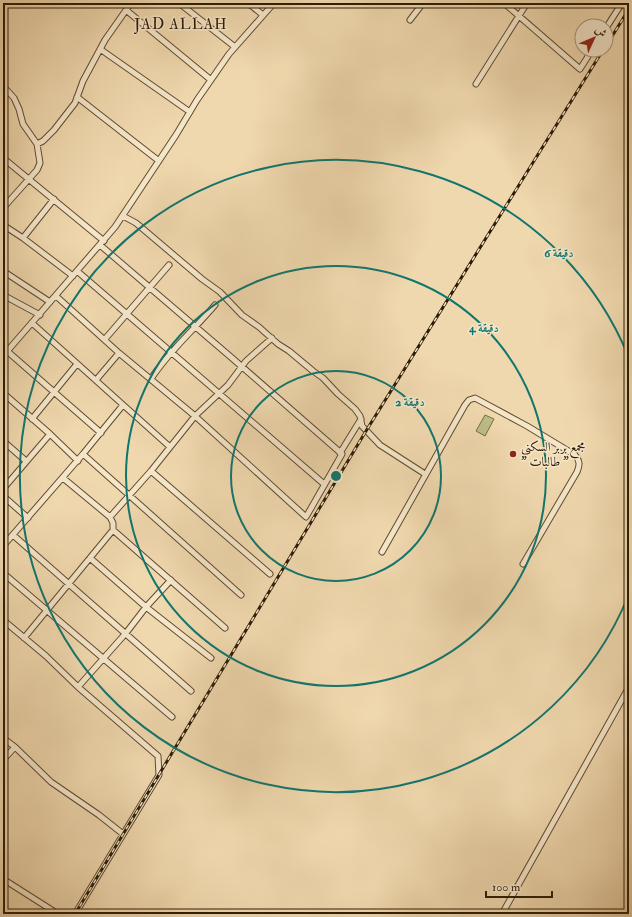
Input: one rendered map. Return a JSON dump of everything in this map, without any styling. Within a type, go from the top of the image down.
[{"type":"street","points":[[37,144],[44,141],[75,103],[83,81],[100,49],[131,3]]},
{"type":"street","points":[[179,3],[235,48]]},
{"type":"street","points":[[248,3],[263,15]]},
{"type":"street","points":[[3,356],[102,243],[123,216],[211,80],[235,48],[274,3]]},
{"type":"street","points":[[410,20],[423,3]]},
{"type":"street","points":[[504,3],[580,69],[587,58]]},
{"type":"street","points":[[476,84],[527,3]]},
{"type":"street","points":[[612,18],[622,3]]},
{"type":"street","points":[[126,10],[211,80]]},
{"type":"street","points":[[100,49],[190,112]]},
{"type":"street","points":[[3,86],[14,98],[23,124],[37,144],[40,163],[37,170],[3,208]]},
{"type":"street","points":[[77,97],[159,161]]},
{"type":"street","points":[[3,158],[54,199],[149,288],[242,366],[340,453]]},
{"type":"street","points":[[23,238],[54,199]]},
{"type":"street","points":[[123,216],[136,223],[202,279],[220,292],[242,315],[324,378],[338,394],[355,409],[360,416],[362,426],[380,445],[425,474]]},
{"type":"street","points":[[3,225],[23,238],[73,276]]},
{"type":"street","points":[[105,339],[169,265]]},
{"type":"street","points":[[3,271],[50,302]]},
{"type":"street","points":[[77,271],[324,484]]},
{"type":"street","points":[[3,295],[40,315]]},
{"type":"street","points":[[56,296],[119,353],[195,416],[306,517],[342,454],[340,453],[361,419]]},
{"type":"street","points":[[151,379],[172,352],[196,328],[215,305]]},
{"type":"street","points":[[32,323],[170,447]]},
{"type":"street","points":[[110,517],[151,471],[195,416],[220,394],[246,361],[272,338]]},
{"type":"street","points":[[7,351],[101,433]]},
{"type":"street","points":[[96,380],[119,353]]},
{"type":"street","points":[[32,418],[77,364]]},
{"type":"street","points":[[3,394],[50,434],[78,461]]},
{"type":"street","points":[[382,552],[465,405],[469,400],[475,398],[575,455],[580,465],[523,564]]},
{"type":"street","points":[[3,546],[78,461],[123,406]]},
{"type":"street","points":[[3,489],[50,434]]},
{"type":"street","points":[[3,441],[26,461]]},
{"type":"street","points":[[83,454],[241,595]]},
{"type":"street","points":[[151,471],[270,574]]},
{"type":"street","points":[[24,638],[113,530],[113,523],[110,517],[63,478]]},
{"type":"street","points":[[3,496],[28,518]]},
{"type":"street","points":[[113,530],[225,628]]},
{"type":"street","points":[[13,535],[191,691]]},
{"type":"street","points":[[90,558],[146,607],[210,658]]},
{"type":"street","points":[[3,573],[172,717]]},
{"type":"street","points":[[78,687],[171,580]]},
{"type":"street","points":[[3,620],[46,656],[78,687],[158,756],[159,775],[75,914]]},
{"type":"street","points":[[502,914],[629,687]]},
{"type":"street","points":[[3,738],[15,747],[51,782],[99,815],[123,834]]},
{"type":"street","points":[[3,760],[15,747]]},
{"type":"street","points":[[3,879],[58,914]]},
{"type":"green space","points":[[485,415],[494,419],[485,436],[476,431]]},
{"type":"railway","points":[[614,33],[629,9]]},
{"type":"railway","points":[[75,914],[366,431],[598,58]]},
{"type":"place","name":"مجمع بربر السكني \" طالبات \"","points":[[513,454]]},
{"type":"district","name":"JAD ALLAH","points":[[181,24]]}]
